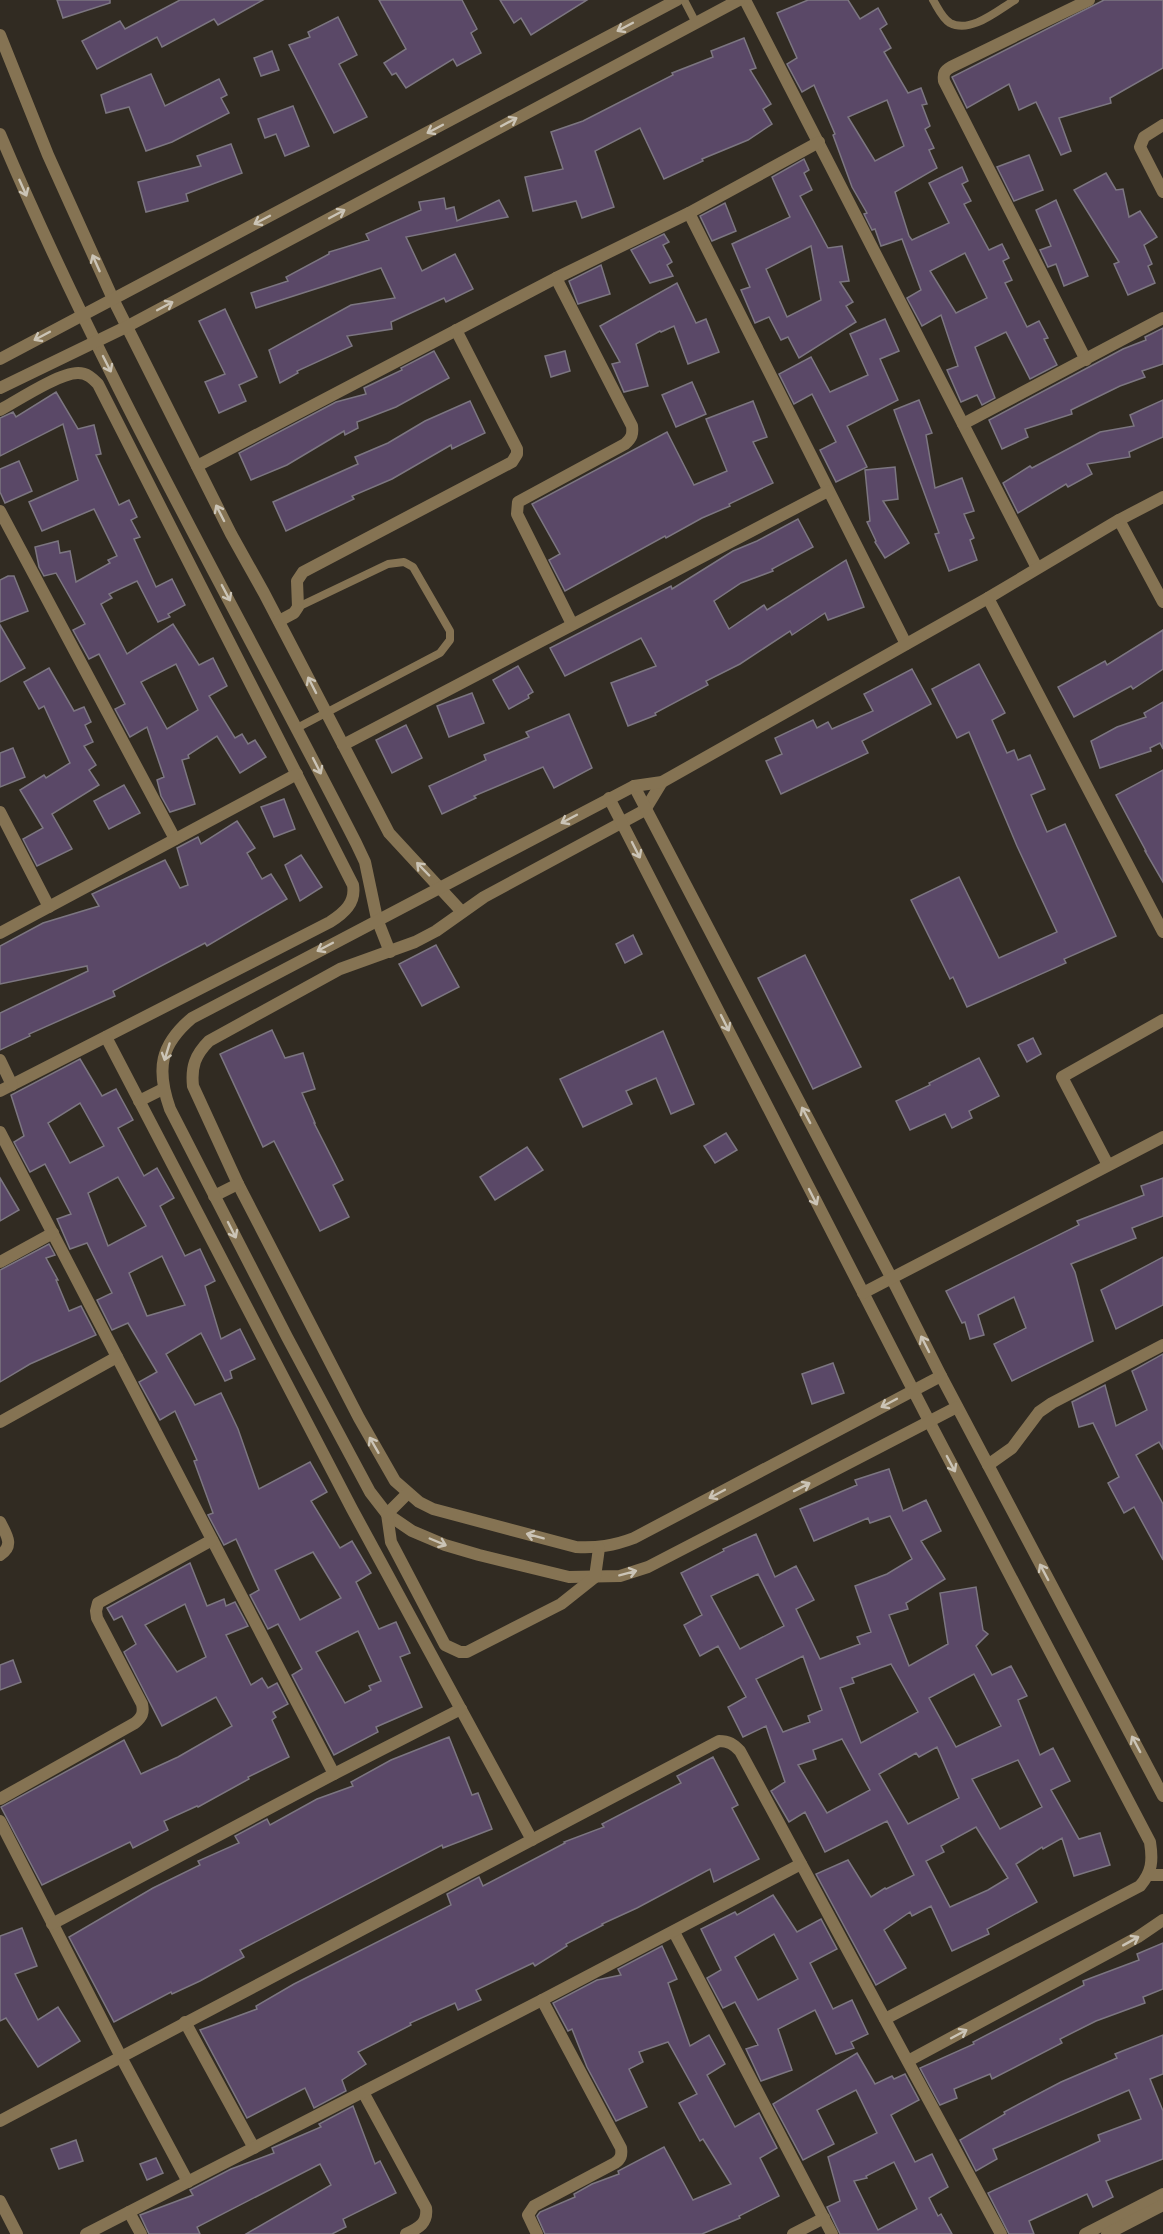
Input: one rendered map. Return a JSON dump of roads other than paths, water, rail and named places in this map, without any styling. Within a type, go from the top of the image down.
[{"type":"street","points":[[0,359],[677,0]]},
{"type":"street","points":[[19,399],[6,385],[126,327],[739,0]]},
{"type":"street","points":[[746,0],[1037,568]]},
{"type":"street","points":[[1086,360],[943,75],[945,70],[1089,0]]},
{"type":"street","points":[[0,35],[5,68],[48,155],[126,327],[343,746],[390,833],[462,912]]},
{"type":"street","points":[[1163,125],[1143,137],[1140,147],[1163,192]]},
{"type":"street","points":[[0,134],[95,340],[365,862],[377,919],[390,952]]},
{"type":"street","points":[[196,466],[556,278],[689,213],[819,142]]},
{"type":"street","points":[[689,213],[906,644]]},
{"type":"street","points":[[556,278],[633,432],[631,439],[625,444],[518,502],[517,514],[572,624]]},
{"type":"street","points":[[963,424],[1163,318]]},
{"type":"street","points":[[279,621],[294,613],[298,607],[297,581],[303,572],[502,468],[515,458],[517,448],[456,330]]},
{"type":"street","points":[[0,410],[67,374],[80,373],[91,376],[98,384],[353,885],[352,900],[341,915],[330,922],[0,1091]]},
{"type":"street","points":[[112,412],[128,405]]},
{"type":"street","points":[[343,746],[828,491]]},
{"type":"street","points":[[957,1407],[648,1567],[620,1576],[569,1577],[445,1545],[412,1531],[387,1514],[370,1492],[287,1337],[170,1109],[163,1089],[162,1069],[167,1047],[176,1031],[192,1018],[609,798],[633,786],[662,782],[1163,497]]},
{"type":"street","points":[[0,511],[175,839]]},
{"type":"street","points":[[1119,520],[1163,602]]},
{"type":"street","points":[[988,598],[1162,925]]},
{"type":"street","points":[[0,933],[297,774]]},
{"type":"street","points":[[662,782],[645,810],[484,897],[436,931],[416,942],[340,969],[209,1041],[194,1061],[193,1086],[238,1184],[359,1418],[396,1481],[408,1493],[433,1509],[576,1547],[599,1548],[634,1538],[941,1376]]},
{"type":"street","points":[[633,786],[1163,1796]]},
{"type":"street","points":[[609,798],[928,1421],[1150,1842],[1153,1859],[1149,1875],[1140,1887],[885,2019]]},
{"type":"street","points":[[0,812],[49,907]]},
{"type":"street","points":[[214,981],[223,1001]]},
{"type":"street","points":[[1108,1165],[1062,1077],[1163,1020]]},
{"type":"street","points":[[105,1037],[352,1509],[532,1840]]},
{"type":"street","points":[[0,1060],[12,1084]]},
{"type":"street","points":[[139,1101],[163,1089]]},
{"type":"street","points":[[0,1132],[334,1774]]},
{"type":"street","points":[[862,1293],[1163,1137]]},
{"type":"street","points":[[214,1196],[238,1184]]},
{"type":"street","points":[[0,1262],[52,1233]]},
{"type":"street","points":[[988,1465],[1012,1448],[1039,1412],[1052,1403],[1163,1345]]},
{"type":"street","points":[[0,1422],[117,1357]]},
{"type":"street","points":[[387,1514],[408,1493]]},
{"type":"street","points":[[387,1514],[391,1542],[399,1559],[445,1645],[452,1650],[468,1652],[561,1604],[595,1577],[599,1548]]},
{"type":"street","points":[[0,1522],[9,1542],[8,1549],[0,1555]]},
{"type":"street","points":[[0,1799],[142,1717],[144,1710],[142,1704],[97,1618],[98,1603],[212,1540]]},
{"type":"street","points":[[52,1924],[461,1709]]},
{"type":"street","points":[[0,2121],[719,1741],[726,1741],[740,1751],[1001,2234]]},
{"type":"street","points":[[0,1821],[121,2057],[188,2181]]},
{"type":"street","points":[[86,2234],[674,1932],[801,1864]]},
{"type":"street","points":[[1149,1875],[1163,1875]]},
{"type":"street","points":[[908,2061],[1138,1937],[1163,1920]]},
{"type":"street","points":[[674,1932],[832,2234]]},
{"type":"street","points":[[537,2234],[528,2215],[534,2206],[619,2161],[622,2154],[621,2148],[542,2000]]},
{"type":"street","points":[[185,2022],[254,2148]]},
{"type":"street","points":[[363,2092],[426,2208],[427,2215],[421,2226],[406,2234]]},
{"type":"street","points":[[1085,2234],[1163,2194]]},
{"type":"street","points":[[0,2201],[17,2234]]},
{"type":"street","points":[[1107,2234],[1163,2205]]},
{"type":"street","points":[[129,2212],[141,2234]]},
{"type":"street","points":[[793,2234],[824,2218]]},
{"type":"lane","points":[[684,0],[696,23]]},
{"type":"lane","points":[[933,0],[944,17],[961,26],[972,24],[1015,0]]},
{"type":"lane","points":[[297,728],[440,653],[450,640],[450,631],[413,567],[404,562],[388,564],[298,607]]}]
